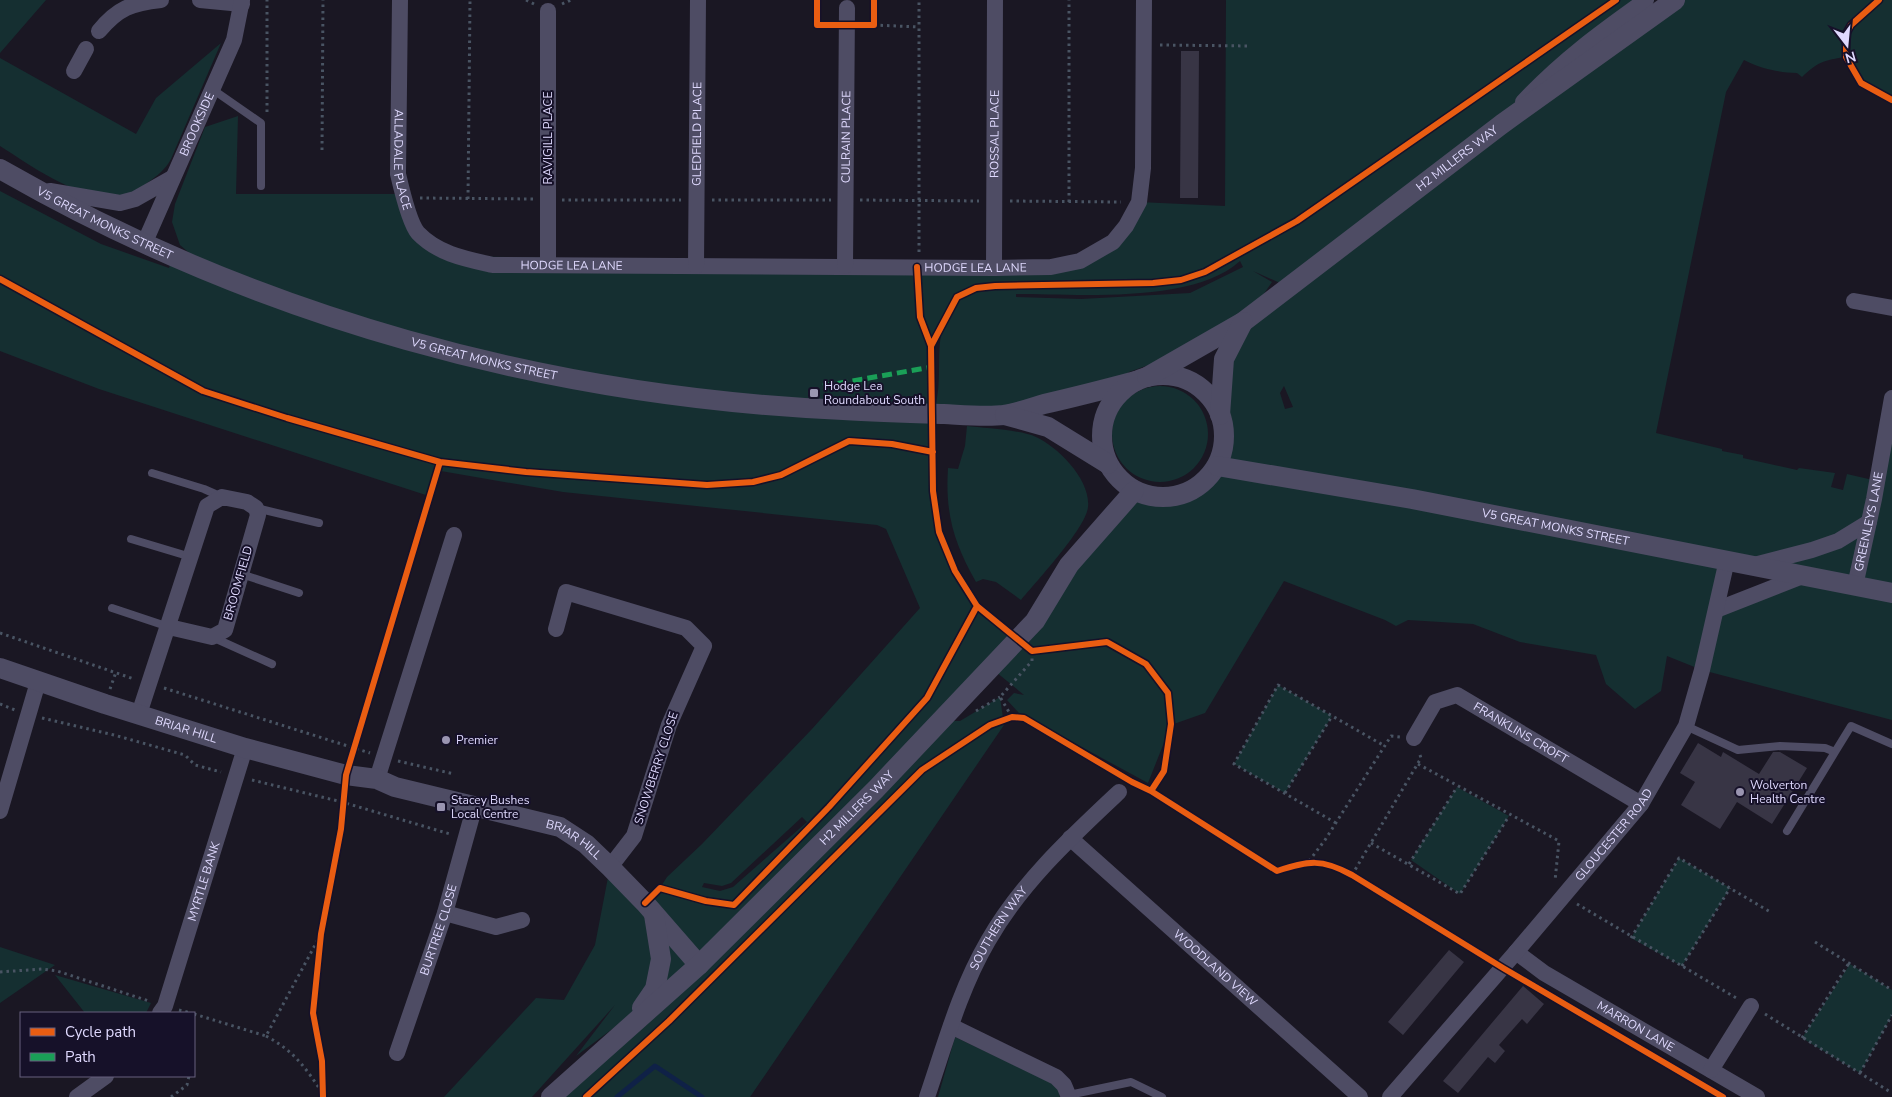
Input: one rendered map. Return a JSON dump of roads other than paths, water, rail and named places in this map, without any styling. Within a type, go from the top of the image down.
[{"type":"street","points":[[99,31],[108,20],[133,2],[161,0]]},
{"type":"street","points":[[200,0],[242,2]]},
{"type":"street","name":"ALLADALE PLACE","points":[[400,0],[398,174],[404,198],[418,232],[451,256],[492,265]]},
{"type":"street","name":"GLEDFIELD PLACE","points":[[696,266],[698,0]]},
{"type":"street","name":"ROSSAL PLACE","points":[[994,268],[995,0]]},
{"type":"street","name":"HODGE LEA LANE","points":[[492,265],[994,268],[1051,267],[1080,261],[1112,242],[1126,226],[1139,202],[1143,168],[1144,0]]},
{"type":"street","points":[[1502,124],[1549,74],[1582,46],[1646,0]]},
{"type":"street","name":"H2 MILLERS WAY","points":[[1142,379],[1243,322],[1502,124],[1675,0]]},
{"type":"street","name":"BROOKSIDE","points":[[144,244],[234,40],[242,2]]},
{"type":"street","name":"CULRAIN PLACE","points":[[845,266],[847,8]]},
{"type":"street","name":"RAVIGILL PLACE","points":[[548,11],[548,265]]},
{"type":"street","points":[[74,71],[86,49]]},
{"type":"street","name":"V5 GREAT MONKS STREET","points":[[0,169],[31,187],[144,244],[218,276],[337,320],[452,354],[606,385],[689,397],[814,409],[1003,415],[1142,379]]},
{"type":"street","points":[[31,187],[120,203],[135,199],[172,178]]},
{"type":"street","points":[[1854,301],[1892,308]]},
{"type":"street","name":"H2 MILLERS WAY","points":[[1220,415],[1224,359],[1243,322]]},
{"type":"street","points":[[1160,375],[1185,379],[1206,393],[1220,415],[1224,444],[1217,466],[1209,478],[1196,488],[1183,494],[1160,498],[1134,491],[1119,479],[1108,464],[1103,451],[1103,424],[1115,398],[1142,379],[1160,375]]},
{"type":"street","name":"GREENLEYS LANE","points":[[1855,586],[1891,408]]},
{"type":"street","name":"V5 GREAT MONKS STREET","points":[[1003,415],[1048,427],[1108,464]]},
{"type":"street","name":"V5 GREAT MONKS STREET","points":[[1217,466],[1412,499],[1892,593]]},
{"type":"street","name":"H2 MILLERS WAY","points":[[551,1097],[699,965],[876,789],[989,667],[1035,621],[1069,565],[1134,491]]},
{"type":"street","points":[[139,714],[207,506],[222,497],[247,502],[256,508]]},
{"type":"street","name":"BROOMFIELD","points":[[212,637],[225,630],[258,515],[256,508]]},
{"type":"street","points":[[1754,565],[1812,550],[1838,541],[1869,522]]},
{"type":"street","points":[[377,779],[454,535]]},
{"type":"street","name":"GLOUCESTER ROAD","points":[[1390,1097],[1641,804],[1686,726],[1727,560]]},
{"type":"street","points":[[1716,610],[1805,575]]},
{"type":"street","name":"SNOWBERRY CLOSE","points":[[556,629],[566,592],[686,628],[704,646],[668,725],[634,836],[610,867]]},
{"type":"street","points":[[169,627],[212,637]]},
{"type":"street","name":"BRIAR HILL","points":[[0,668],[38,682],[245,748],[346,775],[377,779],[395,787],[560,827],[586,844],[610,867],[653,912],[699,965]]},
{"type":"street","points":[[0,811],[38,682]]},
{"type":"street","name":"FRANKLINS CROFT","points":[[1414,738],[1435,702],[1457,695],[1641,804]]},
{"type":"street","name":"MYRTLE BANK","points":[[162,1009],[245,748]]},
{"type":"street","name":"SOUTHERN WAY","points":[[927,1097],[962,994],[988,940],[1029,882],[1070,838],[1119,792]]},
{"type":"street","name":"BURTREE CLOSE","points":[[397,1053],[445,912],[475,805]]},
{"type":"street","name":"WOODLAND VIEW","points":[[1070,838],[1360,1097]]},
{"type":"street","points":[[445,912],[496,928],[522,920]]},
{"type":"street","points":[[620,1037],[655,989],[662,959],[653,912]]},
{"type":"street","name":"MARRON LANE","points":[[1516,952],[1544,973],[1757,1097]]},
{"type":"street","points":[[1712,1070],[1751,1006]]},
{"type":"street","points":[[951,1026],[1056,1077],[1069,1096]]},
{"type":"street","points":[[77,1097],[105,1077]]},
{"type":"lane","points":[[212,89],[260,123],[261,186]]},
{"type":"lane","points":[[152,473],[204,489],[222,497]]},
{"type":"lane","points":[[256,508],[319,523]]},
{"type":"lane","points":[[131,539],[191,557]]},
{"type":"lane","points":[[241,574],[299,593]]},
{"type":"lane","points":[[112,608],[169,627]]},
{"type":"lane","points":[[212,637],[272,664]]},
{"type":"lane","points":[[1686,726],[1738,750],[1780,746],[1825,748],[1835,752]]},
{"type":"lane","points":[[1787,831],[1851,726],[1892,744]]},
{"type":"lane","points":[[1069,1096],[1131,1082],[1162,1097]]},
{"type":"waterway","points":[[617,1097],[655,1066],[702,1097]]},
{"type":"place","name":"Hodge Lea Roundabout South","points":[[814,393]]},
{"type":"place","name":"Premier","points":[[446,740]]},
{"type":"place","name":"Wolverton Health Centre","points":[[1740,792]]},
{"type":"place","name":"Stacey Bushes Local Centre","points":[[441,807]]}]
